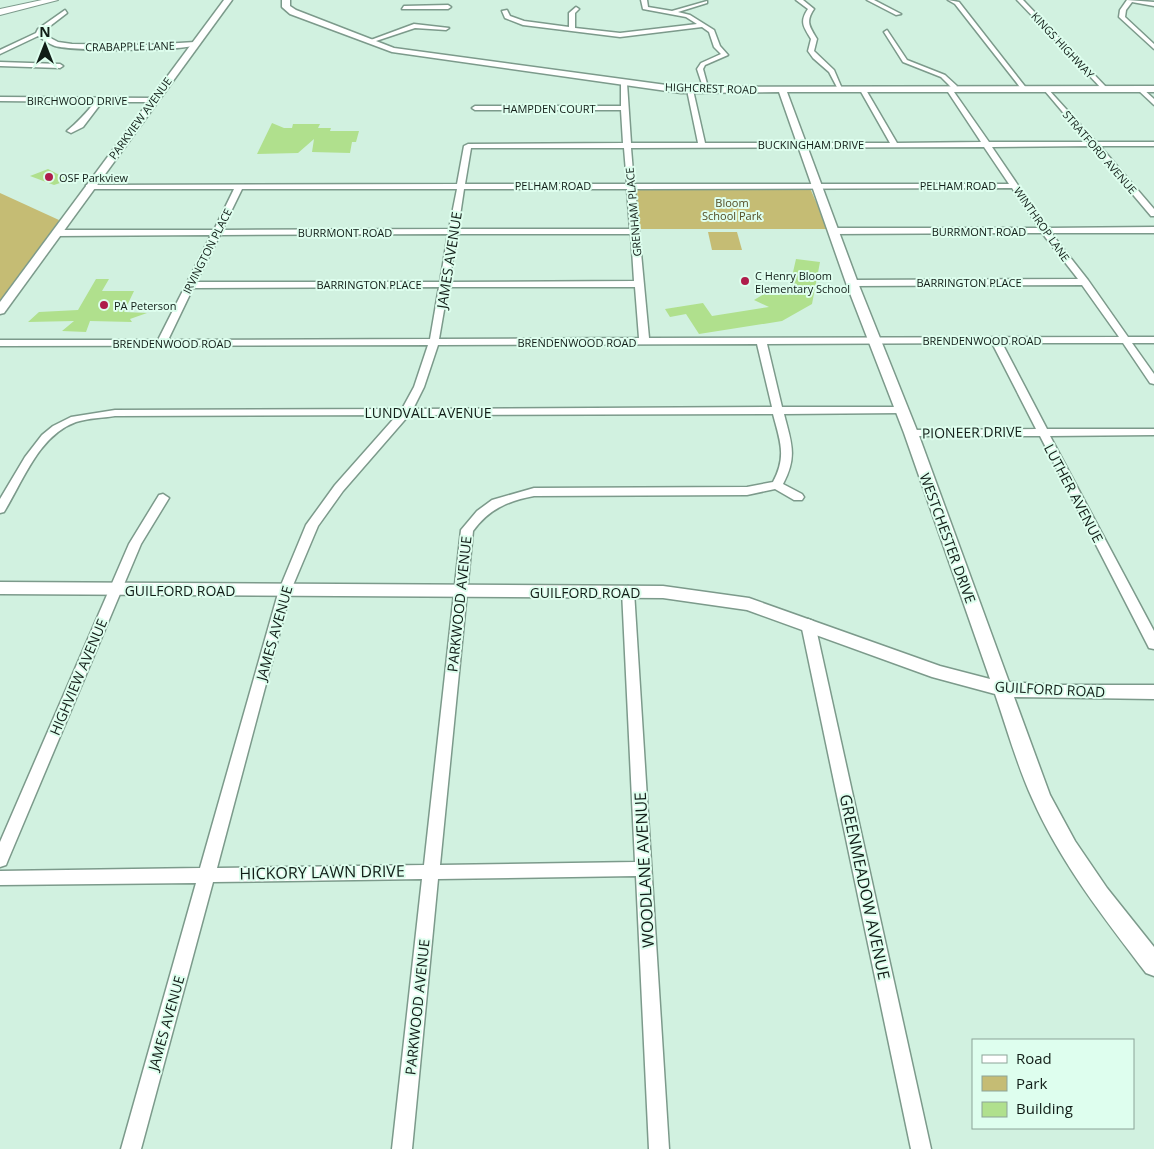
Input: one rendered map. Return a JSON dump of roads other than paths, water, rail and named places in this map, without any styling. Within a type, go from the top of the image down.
[{"type":"main road","points":[[0,12],[48,0]]},
{"type":"main road","points":[[0,12],[54,0]]},
{"type":"street","name":"PARKVIEW AVENUE","points":[[0,310],[228,0]]},
{"type":"street","name":"HIGHCREST ROAD","points":[[286,0],[286,7],[293,12],[392,50],[624,83],[690,90],[1154,90]]},
{"type":"street","points":[[407,0],[404,8],[409,22]]},
{"type":"street","points":[[644,0],[645,8],[688,16],[712,31],[717,48],[725,55],[703,64],[700,69],[707,90]]},
{"type":"street","points":[[799,0],[811,9],[805,18],[805,24],[814,39],[811,50],[815,57],[832,72],[841,90]]},
{"type":"street","points":[[870,0],[898,14]]},
{"type":"street","points":[[951,0],[957,3],[1025,90]]},
{"type":"street","name":"KINGS HIGHWAY","points":[[1020,0],[1105,90]]},
{"type":"street","points":[[1154,4],[1130,0],[1123,10],[1122,17],[1154,47]]},
{"type":"street","points":[[674,12],[705,2]]},
{"type":"street","points":[[404,8],[448,7]]},
{"type":"street","points":[[572,30],[572,13],[576,9]]},
{"type":"street","points":[[505,11],[508,17],[523,23],[620,35],[705,25]]},
{"type":"street","points":[[0,52],[38,34],[40,30],[65,12]]},
{"type":"street","points":[[370,42],[409,22],[446,28]]},
{"type":"street","name":"WINTHROP LANE","points":[[887,32],[905,61],[943,76],[955,88],[951,92],[1062,255],[1086,282],[1154,381]]},
{"type":"street","name":"CRABAPPLE LANE","points":[[38,34],[56,44],[72,46],[147,47],[194,44]]},
{"type":"street","points":[[0,64],[60,66]]},
{"type":"street","name":"GRENHAM PLACE","points":[[624,83],[624,108],[644,342]]},
{"type":"street","points":[[1140,89],[1154,103]]},
{"type":"street","points":[[690,90],[702,144]]},
{"type":"street","name":"WESTCHESTER DRIVE","points":[[782,90],[852,283],[911,433],[1041,797],[1068,847],[1099,896],[1154,965]]},
{"type":"street","points":[[863,90],[894,144]]},
{"type":"street","name":"STRATFORD AVENUE","points":[[1047,90],[1154,214]]},
{"type":"street","name":"BIRCHWOOD DRIVE","points":[[0,99],[9,102],[154,100]]},
{"type":"street","points":[[72,131],[80,125],[100,100]]},
{"type":"street","name":"HAMPDEN COURT","points":[[475,108],[624,108]]},
{"type":"street","name":"BUCKINGHAM DRIVE","points":[[468,146],[627,144],[1154,144]]},
{"type":"street","name":"JAMES AVENUE","points":[[131,1149],[286,590],[312,525],[339,488],[405,413],[419,387],[434,342],[468,146]]},
{"type":"street","name":"PELHAM ROAD","points":[[89,187],[461,185],[1016,186]]},
{"type":"street","name":"IRVINGTON PLACE","points":[[161,343],[240,186]]},
{"type":"street","name":"BURRMONT ROAD","points":[[833,231],[1154,230]]},
{"type":"street","name":"BURRMONT ROAD","points":[[56,233],[635,231]]},
{"type":"street","name":"BARRINGTON PLACE","points":[[852,283],[1086,282]]},
{"type":"street","name":"BARRINGTON PLACE","points":[[190,285],[639,284]]},
{"type":"street","name":"LUTHER AVENUE","points":[[994,340],[1154,644]]},
{"type":"street","name":"BRENDENWOOD ROAD","points":[[0,344],[1154,340]]},
{"type":"street","points":[[761,341],[786,448],[784,476],[777,485],[798,498]]},
{"type":"street","name":"LUNDVALL AVENUE","points":[[0,509],[36,447],[52,432],[70,421],[88,416],[115,413],[901,410]]},
{"type":"street","name":"PIONEER DRIVE","points":[[911,433],[1154,432]]},
{"type":"street","name":"PARKWOOD AVENUE","points":[[402,1149],[467,530],[476,516],[491,505],[510,497],[534,492],[747,491],[777,485]]},
{"type":"street","name":"HIGHVIEW AVENUE","points":[[0,860],[135,544],[163,498]]},
{"type":"street","name":"GUILFORD ROAD","points":[[0,588],[459,592],[628,591],[686,594],[749,604],[938,672],[1002,689],[1055,692],[1154,692]]},
{"type":"street","name":"WOODLANE AVENUE","points":[[628,591],[659,1149]]},
{"type":"street","name":"GREENMEADOW AVENUE","points":[[808,624],[921,1149]]},
{"type":"street","name":"HICKORY LAWN DRIVE","points":[[0,878],[644,868]]},
{"type":"place","name":"OSF Parkview","points":[[49,177]]},
{"type":"place","name":"C Henry Bloom Elementary School","points":[[745,281]]},
{"type":"place","name":"PA Peterson","points":[[104,305]]},
{"type":"park label","name":"Bloom School Park","points":[[732,208]]}]
